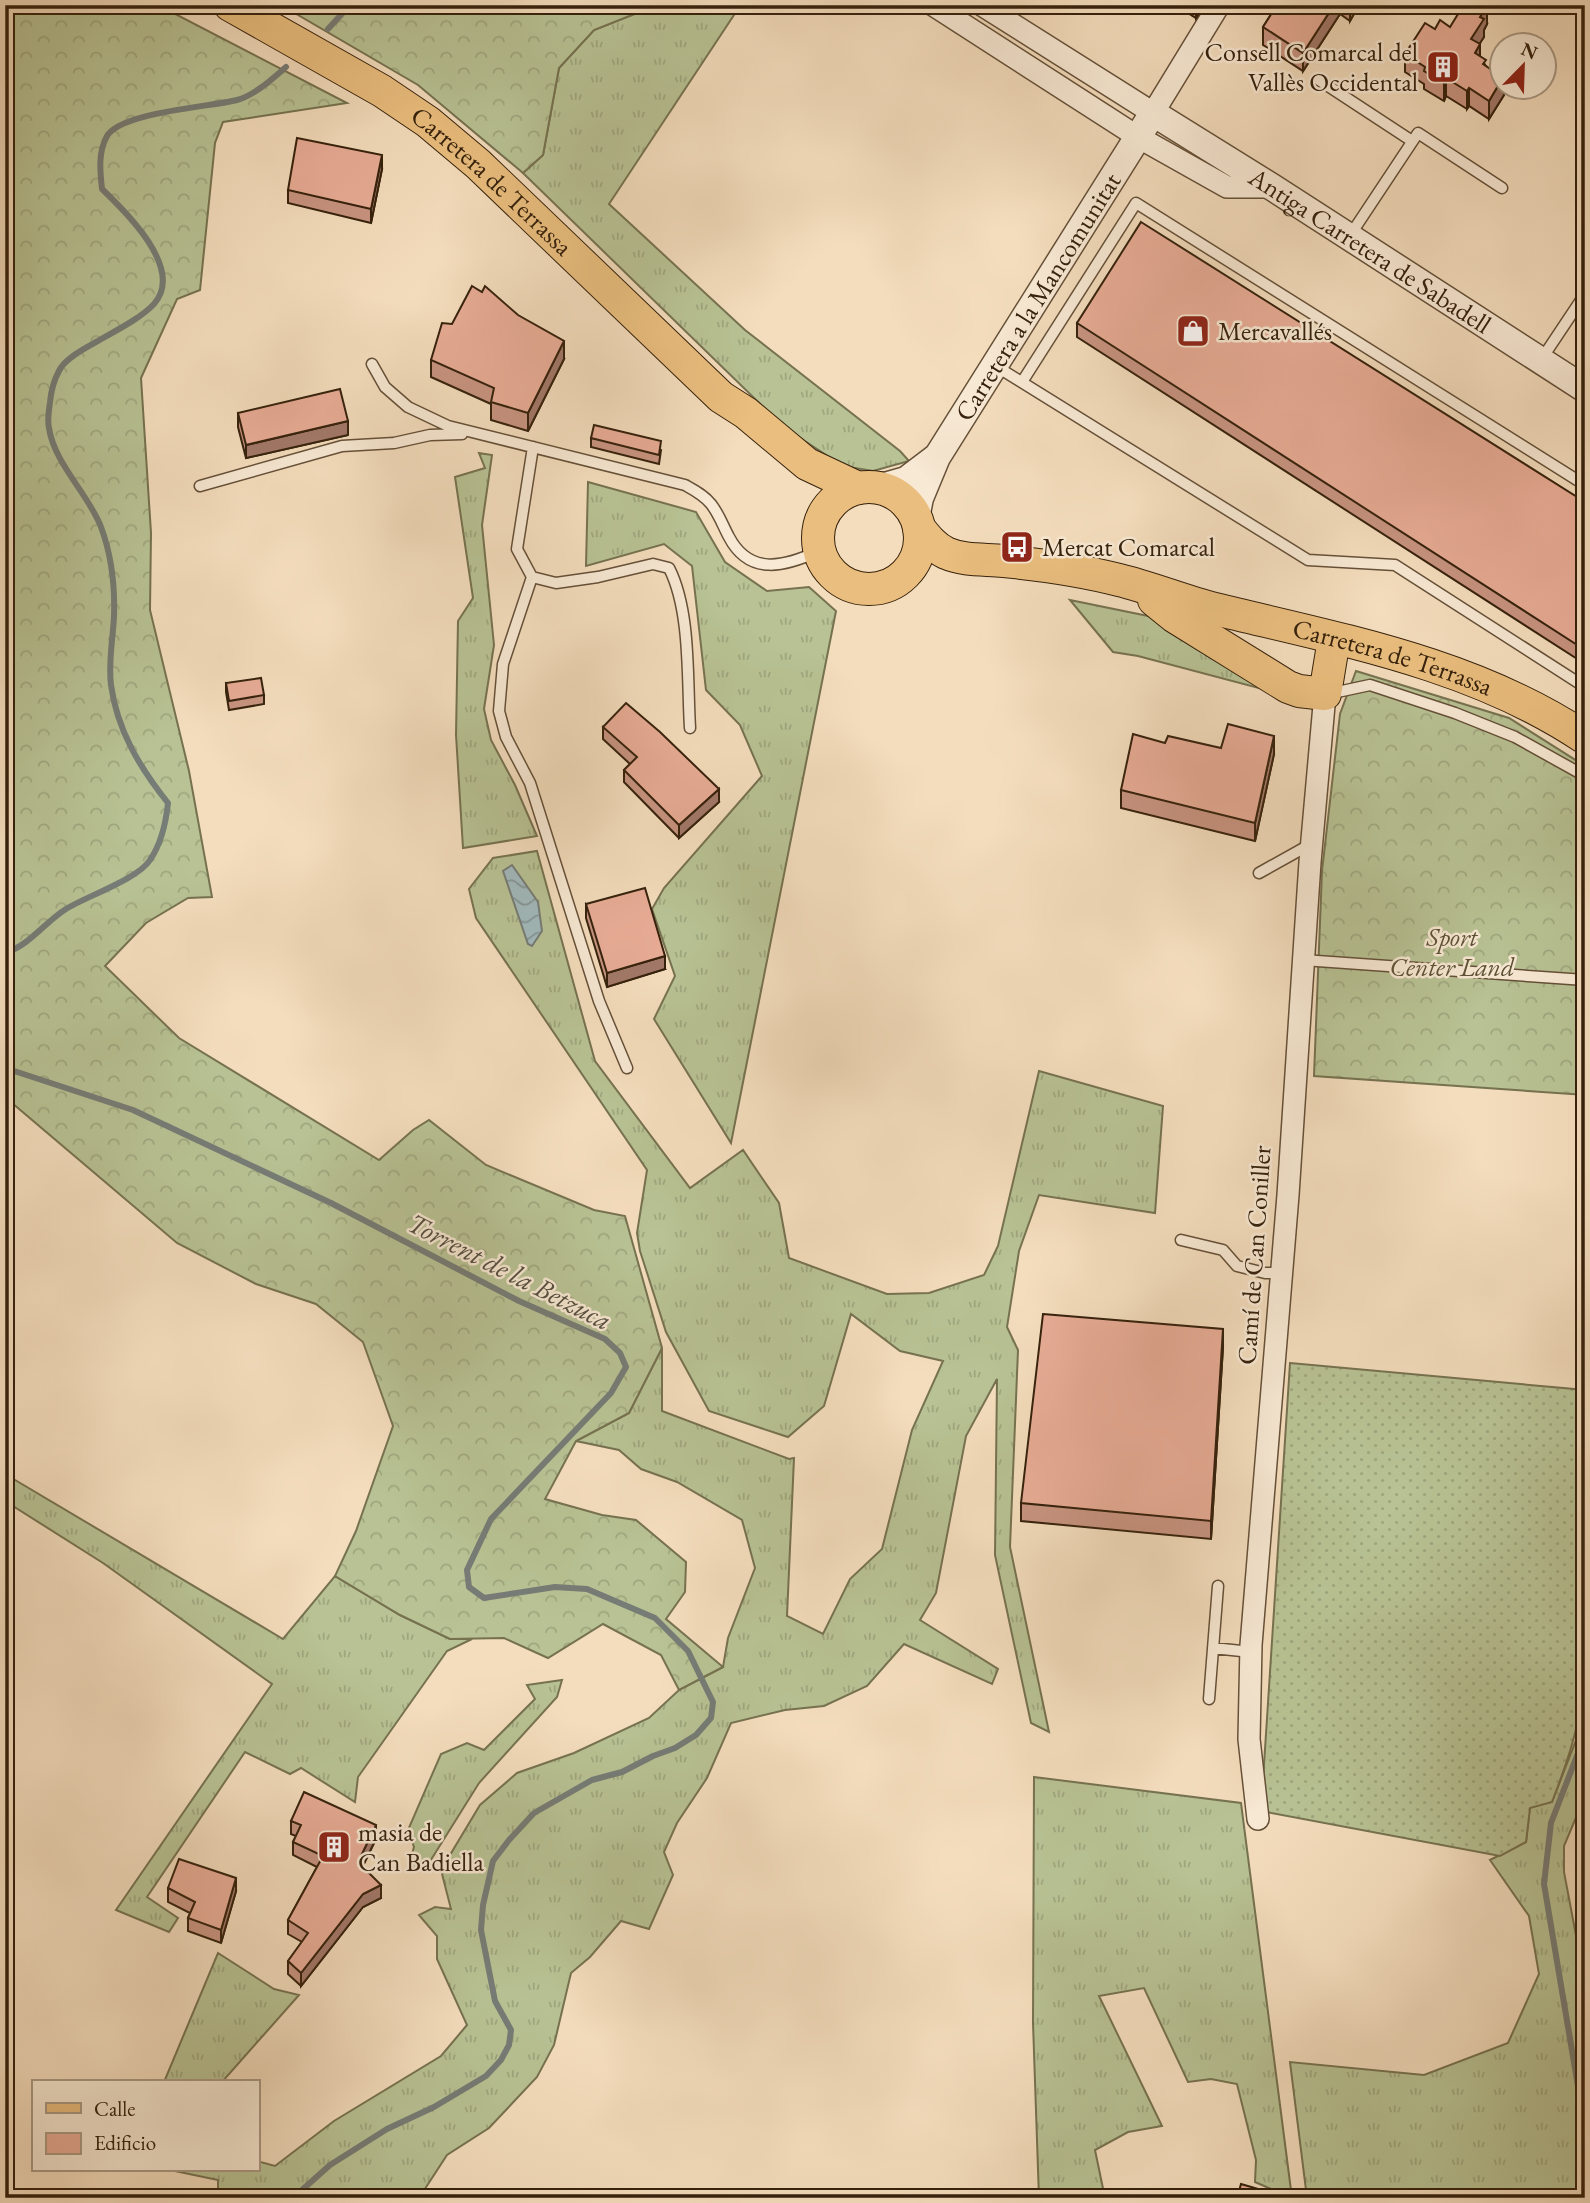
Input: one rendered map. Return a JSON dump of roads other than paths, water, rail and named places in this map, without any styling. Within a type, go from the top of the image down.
[{"type":"main road","name":"Carretera de Terrassa","points":[[230,5],[382,91],[428,122],[478,164],[721,397],[746,413],[807,464],[868,488]]},
{"type":"main road","name":"Carretera de Terrassa","points":[[721,397],[736,423],[810,490],[816,505],[819,538]]},
{"type":"main road","points":[[868,488],[897,496],[905,502],[917,523],[919,549],[915,558],[901,577],[878,588],[858,587],[839,579],[832,573],[819,538],[831,502],[839,496],[868,488]]},
{"type":"main road","name":"Carretera de Terrassa","points":[[917,523],[935,546],[955,556],[1084,571],[1152,588],[1190,603],[1388,652],[1485,684],[1545,713],[1585,738]]},
{"type":"main road","name":"Carretera de Terrassa","points":[[901,577],[940,572],[985,575],[1065,583],[1190,603]]},
{"type":"main road","points":[[1153,599],[1175,617],[1298,691],[1325,694],[1334,639]]},
{"type":"street","points":[[243,5],[280,32]]},
{"type":"street","points":[[933,5],[1138,137],[1227,187],[1272,187]]},
{"type":"street","points":[[982,5],[1153,113]]},
{"type":"street","name":"Carretera a la Mancomunitat","points":[[917,523],[920,498],[937,457],[1219,5]]},
{"type":"street","name":"Antiga Carretera de Sabadell","points":[[1153,113],[1585,389]]},
{"type":"street","name":"Carretera a la Mancomunitat","points":[[868,488],[906,480],[937,457]]},
{"type":"street","name":"Camí de Can Coniller","points":[[1258,1819],[1249,1740],[1251,1652],[1311,844],[1325,694]]},
{"type":"lane","points":[[1319,80],[1412,141]]},
{"type":"lane","points":[[1349,237],[1418,133],[1503,188]]},
{"type":"lane","points":[[1022,382],[1136,203],[1585,485]]},
{"type":"lane","points":[[1541,360],[1585,294]]},
{"type":"lane","points":[[372,364],[386,387],[408,407],[448,426],[685,485],[711,503],[734,546],[744,556],[758,563],[782,564],[819,538]]},
{"type":"lane","points":[[994,365],[1308,560],[1395,565],[1585,687]]},
{"type":"lane","points":[[200,486],[342,446],[394,443],[430,435],[475,433]]},
{"type":"lane","points":[[533,447],[517,549],[532,577],[503,664],[499,711],[506,737],[530,783],[599,1001],[627,1068]]},
{"type":"lane","points":[[532,577],[556,583],[598,577],[653,564],[669,568],[683,608],[690,728]]},
{"type":"lane","points":[[1325,694],[1370,685],[1455,713],[1515,737],[1585,776]]},
{"type":"lane","points":[[1259,873],[1311,844]]},
{"type":"lane","points":[[1303,960],[1585,979]]},
{"type":"lane","points":[[1181,1240],[1223,1250],[1237,1266],[1265,1273],[1281,1273]]},
{"type":"lane","points":[[1209,1699],[1217,1586]]},
{"type":"lane","points":[[1213,1648],[1251,1652]]},
{"type":"water","points":[[512,865],[538,902],[542,931],[532,946],[528,944],[503,871]]},
{"type":"waterway","name":"Torrent de la Betzuca","points":[[328,29],[350,5]]},
{"type":"waterway","name":"Torrent de la Betzuca","points":[[5,953],[22,945],[66,909],[144,867],[160,840],[168,803],[139,762],[119,718],[110,676],[114,605],[112,571],[107,548],[96,515],[64,466],[48,425],[52,390],[62,367],[70,358],[141,315],[154,304],[162,290],[162,274],[149,242],[102,189],[102,148],[107,136],[115,128],[129,121],[244,98],[286,67]]},
{"type":"waterway","name":"Torrent de la Betzuca","points":[[5,1068],[133,1110],[331,1203],[519,1301],[605,1339],[620,1353],[626,1367],[611,1393],[491,1519],[467,1570],[469,1587],[484,1598],[555,1587],[587,1589],[655,1618],[688,1651],[713,1702],[711,1718],[696,1735],[675,1748],[622,1772],[592,1780],[534,1813],[493,1861],[483,1905],[481,1930],[495,2001],[511,2030],[509,2045],[501,2060],[486,2076],[434,2107],[387,2129],[330,2165],[293,2198]]},
{"type":"waterway","points":[[1585,1735],[1551,1823],[1544,1884],[1585,2128]]},
{"type":"place","name":"Consell Comarcal del Vallès Occidental","points":[[1443,67]]},
{"type":"place","name":"Mercavallés","points":[[1193,331]]},
{"type":"place","name":"Mercat Comarcal","points":[[1017,547]]},
{"type":"place","name":"masia de Can Badiella","points":[[334,1847]]},
{"type":"park label","name":"Sport Center Land","points":[[1452,952]]}]
